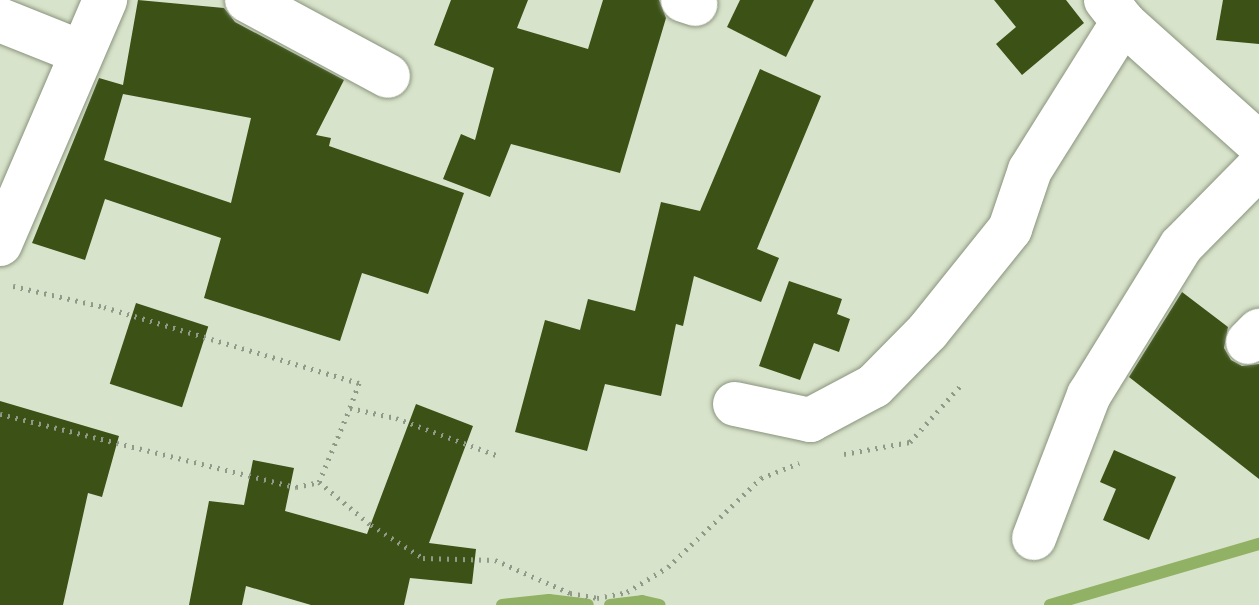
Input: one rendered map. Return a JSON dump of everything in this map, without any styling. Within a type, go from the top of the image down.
[{"type":"street","points":[[0,244],[80,52],[105,0]]},
{"type":"street","points":[[247,0],[388,76]]},
{"type":"street","points":[[735,404],[810,420],[874,386],[928,331],[1010,229],[1030,170],[1114,11],[1259,144]]},
{"type":"street","points":[[0,20],[80,52]]},
{"type":"street","points":[[1034,538],[1089,395],[1181,246],[1259,167]]},
{"type":"path","points":[[0,283],[104,307],[359,383],[319,482]]},
{"type":"path","points":[[832,457],[910,442],[962,384]]},
{"type":"path","points":[[350,408],[396,418],[499,456]]},
{"type":"path","points":[[0,414],[296,487],[319,482]]},
{"type":"path","points":[[319,482],[371,525],[423,558],[495,560],[570,593],[597,598],[627,592],[668,567],[761,478],[801,463]]},
{"type":"building","points":[[138,0],[224,8],[235,22],[344,80],[316,135],[331,138],[329,146],[464,193],[428,294],[362,273],[340,341],[204,298],[221,238],[105,199],[85,260],[32,243],[99,78],[123,85]],"holes":[[[123,94],[251,118],[231,203],[104,160]]]},
{"type":"building","points":[[451,0],[528,0],[517,28],[588,49],[603,0],[659,0],[666,18],[620,173],[511,144],[490,197],[443,179],[461,134],[475,140],[494,68],[434,45]]},
{"type":"building","points":[[740,0],[814,0],[786,57],[727,27]]},
{"type":"building","points":[[994,0],[1066,0],[1084,23],[1022,75],[996,44],[1016,27]]},
{"type":"building","points":[[1223,0],[1259,0],[1259,44],[1216,40]]},
{"type":"building","points":[[760,69],[821,96],[757,249],[779,258],[761,302],[694,276],[683,326],[676,324],[661,396],[605,384],[587,451],[515,432],[545,320],[580,330],[588,299],[635,311],[661,202],[700,211]]},
{"type":"building","points":[[789,281],[842,299],[837,314],[850,319],[839,352],[814,343],[800,380],[759,366]]},
{"type":"building","points":[[1182,292],[1228,327],[1224,348],[1231,360],[1242,366],[1259,364],[1259,479],[1129,377]]},
{"type":"building","points":[[136,303],[208,326],[182,407],[110,384]]},
{"type":"building","points":[[0,401],[119,436],[102,497],[88,493],[63,605],[0,605]]},
{"type":"building","points":[[416,404],[473,426],[429,543],[476,549],[472,584],[410,578],[404,605],[311,605],[246,586],[242,605],[189,605],[209,501],[244,505],[253,460],[294,468],[285,511],[367,534]]},
{"type":"building","points":[[1114,450],[1176,477],[1149,540],[1103,520],[1116,489],[1100,482]]},
{"type":"waterway","points":[[1050,605],[1259,544]]},
{"type":"waterway","points":[[502,605],[549,600],[588,605]]},
{"type":"waterway","points":[[610,605],[642,601],[660,605]]}]
